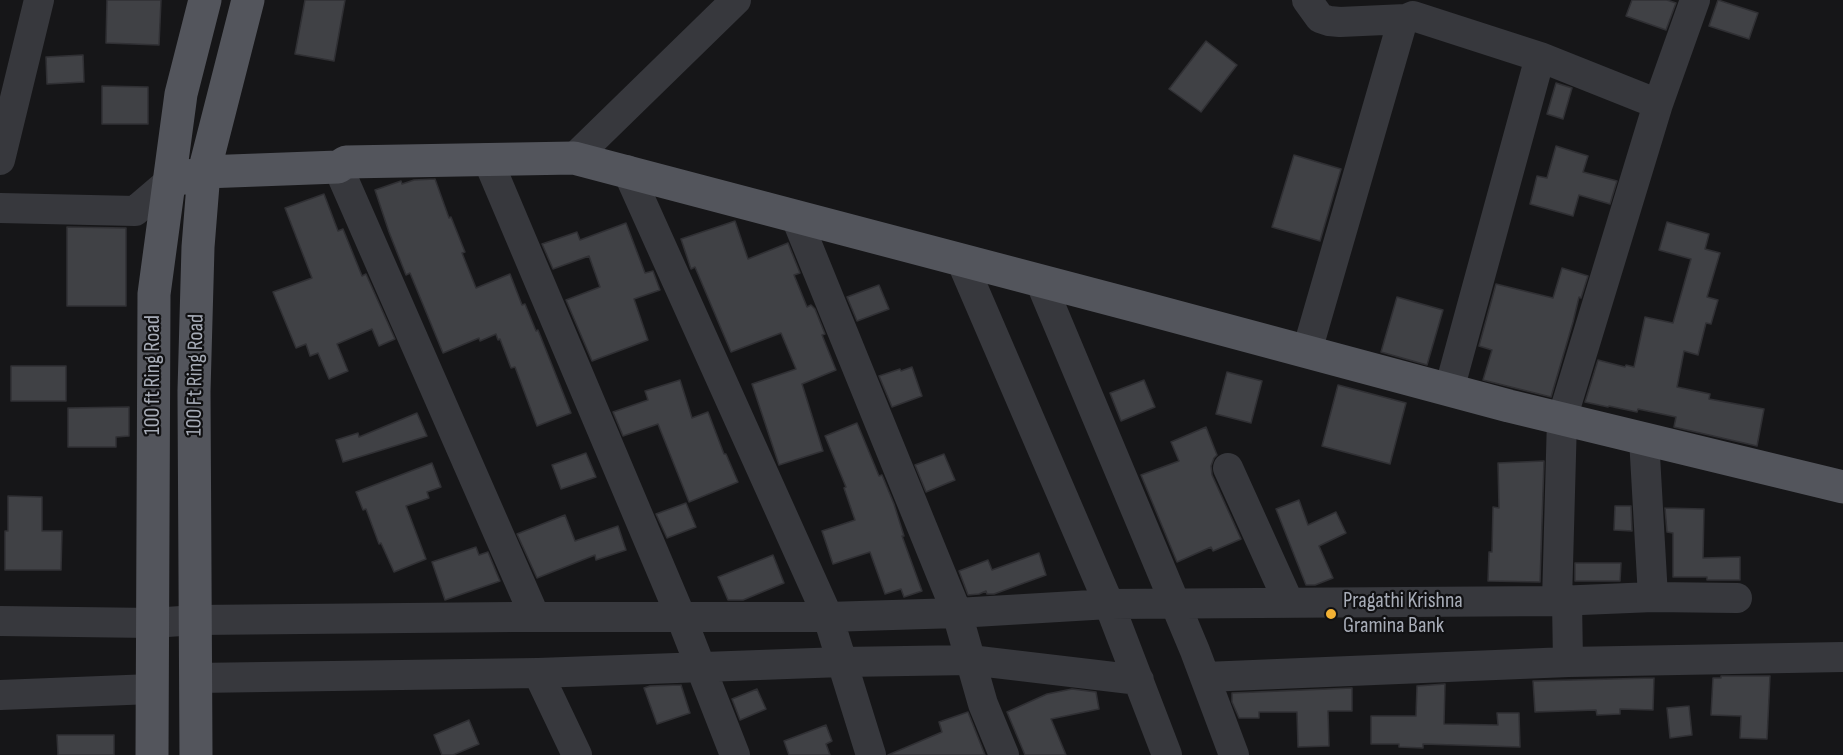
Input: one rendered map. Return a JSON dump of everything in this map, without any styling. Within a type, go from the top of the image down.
[{"type":"main road","name":"100 ft Ring Road","points":[[152,755],[154,294],[181,94],[205,0]]},
{"type":"main road","name":"100 Ft Ring Road","points":[[196,755],[194,391],[198,247],[204,172],[248,0]]},
{"type":"main road","points":[[169,182],[204,172],[338,167],[346,162],[574,158],[627,170],[1449,390],[1843,487]]},
{"type":"street","points":[[0,160],[12,60],[39,0]]},
{"type":"street","points":[[574,158],[736,0]]},
{"type":"street","points":[[1307,0],[1320,18],[1329,21],[1406,19],[1413,16],[1540,57],[1658,104]]},
{"type":"street","points":[[1565,624],[1562,418],[1658,104],[1695,0]]},
{"type":"street","points":[[1307,351],[1402,23],[1406,19]]},
{"type":"street","points":[[1449,390],[1540,57]]},
{"type":"street","points":[[487,158],[681,617],[735,755]]},
{"type":"street","points":[[338,167],[534,617]]},
{"type":"street","points":[[627,170],[828,617],[871,755]]},
{"type":"street","points":[[0,208],[135,211],[169,182]]},
{"type":"street","points":[[795,215],[957,613],[983,704],[1004,755]]},
{"type":"street","points":[[960,260],[1112,613],[1167,755]]},
{"type":"street","points":[[1040,281],[1200,664],[1234,755]]},
{"type":"street","points":[[1644,438],[1653,597]]},
{"type":"street","points":[[1228,468],[1289,603]]},
{"type":"street","points":[[1200,664],[1565,624],[1653,597],[1737,598]]},
{"type":"street","points":[[0,621],[152,623],[196,620],[828,617],[957,613],[1178,612],[1289,603],[1565,624],[1843,657]]},
{"type":"street","points":[[196,678],[538,673],[842,662],[970,660],[1139,680]]},
{"type":"street","points":[[538,673],[577,755]]},
{"type":"street","points":[[0,695],[152,689]]},
{"type":"building","points":[[107,0],[161,0],[159,45],[106,43]]},
{"type":"building","points":[[305,0],[345,0],[334,61],[295,54]]},
{"type":"building","points":[[1632,0],[1667,0],[1676,3],[1666,30],[1626,16]]},
{"type":"building","points":[[1718,0],[1758,13],[1749,39],[1709,26]]},
{"type":"building","points":[[1206,41],[1237,65],[1201,112],[1169,89]]},
{"type":"building","points":[[83,55],[84,82],[47,84],[46,57]]},
{"type":"building","points":[[1556,83],[1572,88],[1563,119],[1547,114]]},
{"type":"building","points":[[102,86],[148,87],[148,124],[102,124]]},
{"type":"building","points":[[1556,146],[1588,156],[1583,172],[1617,181],[1610,204],[1579,195],[1573,216],[1530,204],[1537,176],[1547,178]]},
{"type":"building","points":[[1294,155],[1341,169],[1320,241],[1272,227]]},
{"type":"building","points":[[435,179],[449,218],[451,217],[465,252],[462,253],[476,288],[510,274],[522,305],[525,304],[536,331],[538,330],[571,413],[537,426],[515,367],[511,368],[496,334],[480,341],[479,338],[443,353],[410,273],[406,275],[375,190],[401,181],[402,184],[414,180]]},
{"type":"building","points":[[324,194],[338,231],[343,229],[362,276],[366,274],[395,339],[379,346],[372,329],[337,344],[348,371],[329,379],[318,353],[310,356],[306,344],[296,348],[273,292],[312,278],[285,208]]},
{"type":"building","points":[[735,221],[748,259],[788,243],[800,273],[794,275],[807,307],[811,305],[815,309],[825,334],[822,335],[836,370],[802,384],[823,451],[779,465],[752,384],[796,369],[781,333],[731,352],[695,267],[691,269],[681,239]]},
{"type":"building","points":[[1667,222],[1709,234],[1705,249],[1720,253],[1707,297],[1718,300],[1711,324],[1706,323],[1698,355],[1684,351],[1677,387],[1710,394],[1709,399],[1764,409],[1757,446],[1674,427],[1676,417],[1585,402],[1598,360],[1634,367],[1645,317],[1673,323],[1691,259],[1659,250]]},
{"type":"building","points":[[626,223],[645,273],[653,271],[660,290],[634,299],[648,340],[592,361],[566,300],[600,287],[589,256],[553,269],[542,244],[577,232],[580,240]]},
{"type":"building","points":[[67,227],[126,228],[126,306],[67,306]]},
{"type":"building","points":[[1562,268],[1588,276],[1581,298],[1579,297],[1551,397],[1483,380],[1492,350],[1479,346],[1496,284],[1553,298]]},
{"type":"building","points":[[879,285],[889,309],[857,321],[847,297]]},
{"type":"building","points":[[1397,297],[1443,310],[1427,365],[1381,352]]},
{"type":"building","points":[[11,366],[66,366],[66,401],[11,401]]},
{"type":"building","points":[[912,367],[922,396],[892,407],[879,376]]},
{"type":"building","points":[[1227,372],[1262,381],[1251,423],[1216,414]]},
{"type":"building","points":[[680,380],[692,418],[708,412],[724,454],[738,482],[689,502],[658,424],[623,436],[613,412],[648,400],[645,391]]},
{"type":"building","points":[[1144,380],[1155,407],[1121,421],[1110,393]]},
{"type":"building","points":[[1338,385],[1406,403],[1390,464],[1322,446]]},
{"type":"building","points":[[129,407],[129,436],[116,437],[116,447],[68,447],[68,408]]},
{"type":"building","points":[[417,413],[427,436],[343,462],[336,440],[358,433],[359,437]]},
{"type":"building","points":[[857,423],[879,476],[882,475],[894,504],[904,536],[902,536],[922,591],[904,597],[901,589],[885,594],[870,552],[833,564],[822,531],[855,520],[844,488],[846,487],[825,436]]},
{"type":"building","points":[[1206,427],[1217,455],[1211,466],[1212,475],[1241,539],[1213,551],[1211,547],[1177,562],[1141,475],[1179,461],[1171,442]]},
{"type":"building","points":[[586,453],[596,477],[561,489],[552,465]]},
{"type":"building","points":[[944,454],[955,480],[926,492],[915,465]]},
{"type":"building","points":[[1544,461],[1540,582],[1488,581],[1489,552],[1492,552],[1493,507],[1499,508],[1498,463]]},
{"type":"building","points":[[432,463],[441,487],[427,492],[429,498],[406,506],[426,559],[394,572],[356,492]]},
{"type":"building","points":[[8,496],[42,497],[42,531],[62,531],[61,570],[5,570]]},
{"type":"building","points":[[1299,500],[1308,525],[1336,512],[1346,533],[1319,546],[1333,578],[1315,585],[1306,585],[1276,509]]},
{"type":"building","points":[[686,503],[696,527],[667,538],[656,514]]},
{"type":"building","points":[[1615,506],[1631,506],[1632,531],[1614,530]]},
{"type":"building","points":[[1665,508],[1704,509],[1703,558],[1740,557],[1740,580],[1673,577],[1673,533],[1667,532]]},
{"type":"building","points":[[565,515],[575,541],[618,526],[626,550],[596,560],[595,555],[537,578],[517,534]]},
{"type":"building","points":[[476,547],[479,555],[488,552],[500,581],[445,600],[432,562]]},
{"type":"building","points":[[1039,553],[1046,575],[994,594],[987,594],[986,591],[968,595],[959,571],[988,560],[992,570]]},
{"type":"building","points":[[773,555],[784,583],[743,600],[728,600],[718,577]]},
{"type":"building","points":[[1575,563],[1621,563],[1620,581],[1575,581]]},
{"type":"building","points":[[1721,676],[1770,676],[1767,739],[1740,738],[1741,716],[1711,715],[1713,678],[1721,678]]},
{"type":"building","points":[[1654,678],[1653,710],[1620,709],[1620,714],[1597,715],[1596,710],[1535,712],[1533,681]]},
{"type":"building","points":[[1445,684],[1444,724],[1498,725],[1497,713],[1519,713],[1520,747],[1423,744],[1423,748],[1399,747],[1399,744],[1371,744],[1371,716],[1416,716],[1417,686]]},
{"type":"building","points":[[681,685],[690,713],[657,724],[644,688]]},
{"type":"building","points":[[1352,688],[1352,711],[1328,711],[1329,746],[1298,747],[1297,712],[1259,712],[1259,718],[1239,718],[1232,702],[1232,693]]},
{"type":"building","points":[[757,689],[766,709],[740,720],[732,699]]},
{"type":"building","points":[[1072,689],[1096,692],[1099,709],[1051,719],[1066,755],[1025,755],[1007,712],[1047,694]]},
{"type":"building","points":[[1689,706],[1692,735],[1670,738],[1667,708]]},
{"type":"building","points":[[968,712],[985,755],[888,755],[942,732],[939,722]]},
{"type":"building","points":[[469,720],[479,744],[453,755],[442,755],[434,735]]},
{"type":"building","points":[[826,725],[832,741],[826,744],[830,755],[789,755],[784,741]]},
{"type":"building","points":[[57,735],[114,735],[114,755],[58,755]]},
{"type":"place","name":"Pragathi Krishna Gramina Bank","points":[[1331,614]]}]
